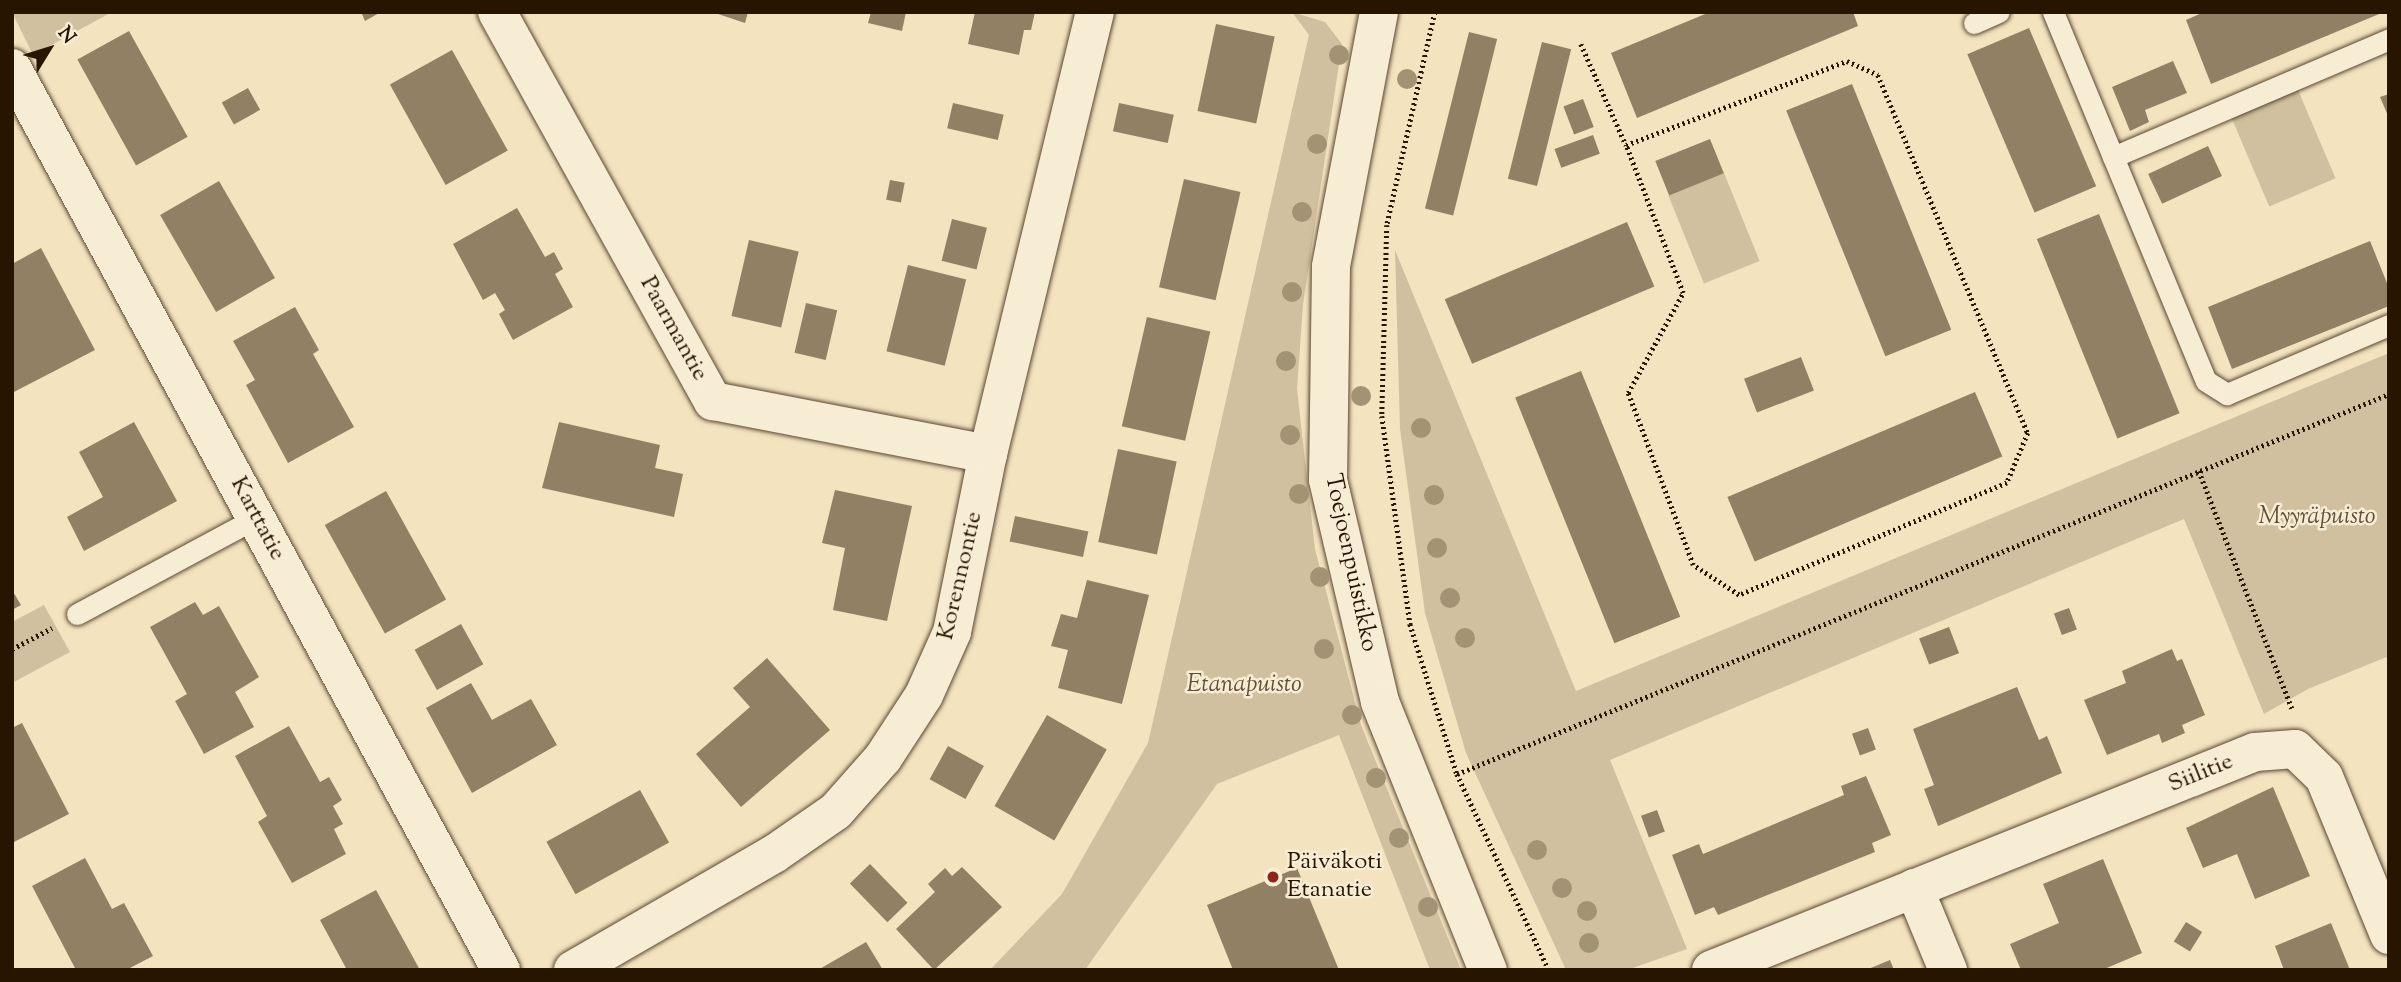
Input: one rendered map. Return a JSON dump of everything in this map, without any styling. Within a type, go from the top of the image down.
[{"type":"street","name":"Paarmantie","points":[[497,12],[713,401],[988,454]]},
{"type":"street","name":"Korennontie","points":[[573,970],[774,854],[836,811],[883,758],[924,695],[952,632],[988,454],[1095,12]]},
{"type":"street","name":"Toejoenpuistikko","points":[[1379,12],[1331,267],[1328,480],[1380,702],[1488,970]]},
{"type":"street","name":"Karttatie","points":[[12,68],[501,970]]},
{"type":"street","name":"Siilitie","points":[[1711,970],[2255,752],[2295,749]]},
{"type":"street","points":[[2295,749],[2324,777],[2389,935]]},
{"type":"street","points":[[1914,888],[1948,970]]},
{"type":"lane","points":[[1974,23],[2000,12]]},
{"type":"lane","points":[[2053,12],[2206,381],[2227,394],[2389,325]]},
{"type":"lane","points":[[2113,157],[2389,39]]},
{"type":"lane","points":[[77,614],[256,518]]},
{"type":"path","points":[[1436,12],[1387,225],[1382,416],[1410,624],[1457,774],[1549,970]]},
{"type":"path","points":[[1581,44],[1626,145],[1683,293],[1628,393],[1693,565],[1739,595],[2007,483],[2028,433],[1878,75],[1847,61],[1626,145]]},
{"type":"path","points":[[1457,774],[2389,394]]},
{"type":"path","points":[[2199,471],[2292,702],[2295,749]]},
{"type":"path","points":[[12,649],[77,614]]},
{"type":"green space","points":[[12,12],[112,12],[33,55]]},
{"type":"green space","name":"Etanapuisto","points":[[1292,12],[1325,22],[1342,44],[1303,305],[1297,389],[1315,549],[1361,725],[1461,970],[1430,970],[1339,735],[1217,784],[1085,970],[990,970],[1062,894],[1148,743],[1309,35]]},
{"type":"green space","points":[[2298,90],[2336,178],[2269,207],[2232,118]]},
{"type":"green space","points":[[1724,173],[1760,261],[1704,284],[1668,195]]},
{"type":"green space","name":"Myyräpuisto","points":[[1395,250],[1576,691],[2389,353],[2389,656],[2308,689],[2264,714],[2184,519],[1610,760],[1687,949],[1627,970],[1566,970],[1466,753],[1425,613],[1400,429]]},
{"type":"green space","points":[[44,605],[70,652],[12,683],[12,622]]},
{"type":"building","points":[[361,12],[381,12],[365,21]]},
{"type":"building","points":[[712,12],[748,12],[745,23]]},
{"type":"building","points":[[871,12],[906,12],[902,31],[868,23]]},
{"type":"building","points":[[975,12],[1035,12],[1031,30],[1024,30],[1019,55],[968,44]]},
{"type":"building","points":[[1710,12],[1853,12],[1858,26],[1637,118],[1611,53]]},
{"type":"building","points":[[2204,12],[2384,12],[2211,84],[2186,20]]},
{"type":"building","points":[[1216,24],[1275,36],[1256,124],[1197,111]]},
{"type":"building","points":[[2029,28],[2096,186],[2035,213],[1967,54]]},
{"type":"building","points":[[129,31],[188,137],[136,165],[77,60]]},
{"type":"building","points":[[1469,32],[1497,39],[1453,216],[1425,209]]},
{"type":"building","points":[[1542,42],[1571,49],[1537,186],[1508,179]]},
{"type":"building","points":[[452,50],[508,151],[446,185],[390,84]]},
{"type":"building","points":[[2173,61],[2187,93],[2145,110],[2149,122],[2130,131],[2112,87]]},
{"type":"building","points":[[1852,84],[1951,330],[1885,356],[1786,111]]},
{"type":"building","points":[[248,88],[260,110],[234,124],[222,103]]},
{"type":"building","points":[[2389,94],[2389,118],[2380,97]]},
{"type":"building","points":[[1583,99],[1594,127],[1574,135],[1563,107]]},
{"type":"building","points":[[953,103],[1004,115],[998,140],[947,128]]},
{"type":"building","points":[[1119,103],[1174,115],[1168,143],[1113,131]]},
{"type":"building","points":[[1593,135],[1600,154],[1561,168],[1554,149]]},
{"type":"building","points":[[1710,139],[1724,173],[1669,195],[1655,161]]},
{"type":"building","points":[[2208,146],[2222,176],[2162,204],[2148,174]]},
{"type":"building","points":[[1184,179],[1241,192],[1216,300],[1159,287]]},
{"type":"building","points":[[890,180],[905,183],[901,202],[886,200]]},
{"type":"building","points":[[219,181],[275,278],[216,312],[160,215]]},
{"type":"building","points":[[517,208],[545,257],[554,252],[563,269],[555,274],[573,307],[513,340],[499,314],[505,310],[495,293],[483,300],[453,244]]},
{"type":"building","points":[[2099,214],[2180,413],[2117,438],[2037,239]]},
{"type":"building","points":[[952,219],[987,228],[977,269],[942,261]]},
{"type":"building","points":[[1627,222],[1654,286],[1472,364],[1445,299]]},
{"type":"building","points":[[749,240],[799,251],[781,327],[731,316]]},
{"type":"building","points":[[2370,241],[2389,288],[2389,306],[2232,369],[2208,307]]},
{"type":"building","points":[[41,248],[95,350],[12,393],[12,264]]},
{"type":"building","points":[[908,265],[966,280],[945,366],[886,351]]},
{"type":"building","points":[[806,303],[837,310],[826,360],[795,353]]},
{"type":"building","points":[[295,307],[319,350],[313,354],[354,427],[288,463],[246,385],[255,380],[233,341]]},
{"type":"building","points":[[1147,317],[1210,332],[1185,441],[1122,426]]},
{"type":"building","points":[[1801,357],[1814,391],[1757,412],[1744,379]]},
{"type":"building","points":[[1581,371],[1680,617],[1614,643],[1515,398]]},
{"type":"building","points":[[1975,392],[2002,456],[1755,562],[1727,497]]},
{"type":"building","points":[[134,422],[177,501],[84,551],[67,517],[103,497],[79,452]]},
{"type":"building","points":[[559,422],[660,445],[655,468],[683,474],[674,517],[542,488]]},
{"type":"building","points":[[1118,449],[1177,461],[1157,554],[1098,542]]},
{"type":"building","points":[[835,490],[912,506],[887,621],[833,610],[845,548],[822,543]]},
{"type":"building","points":[[386,491],[446,599],[385,633],[325,525]]},
{"type":"building","points":[[1015,516],[1088,532],[1083,557],[1010,541]]},
{"type":"building","points":[[1087,580],[1149,595],[1122,704],[1058,688],[1068,650],[1051,646],[1061,614],[1077,618]]},
{"type":"building","points":[[12,590],[21,605],[12,610]]},
{"type":"building","points":[[195,602],[203,615],[219,606],[259,677],[235,692],[254,727],[204,754],[175,701],[187,694],[150,627]]},
{"type":"building","points":[[2069,608],[2077,630],[2062,635],[2054,613]]},
{"type":"building","points":[[461,624],[483,664],[437,690],[415,650]]},
{"type":"building","points":[[1949,627],[1959,653],[1929,665],[1919,638]]},
{"type":"building","points":[[2172,649],[2177,661],[2182,659],[2205,715],[2182,725],[2185,733],[2162,743],[2159,734],[2107,755],[2084,700],[2126,683],[2122,671]]},
{"type":"building","points":[[767,658],[830,730],[741,807],[696,754],[750,707],[733,688]]},
{"type":"building","points":[[471,683],[492,720],[531,699],[557,745],[472,793],[426,708]]},
{"type":"building","points":[[2017,687],[2039,740],[2047,736],[2062,773],[1938,826],[1924,789],[1934,785],[1913,729]]},
{"type":"building","points":[[1047,715],[1107,750],[1054,840],[994,806]]},
{"type":"building","points":[[22,723],[69,814],[12,843],[12,728]]},
{"type":"building","points":[[289,726],[320,782],[329,777],[342,800],[333,806],[343,824],[334,829],[346,854],[292,883],[258,822],[267,816],[235,756]]},
{"type":"building","points":[[1868,728],[1876,750],[1860,755],[1852,734]]},
{"type":"building","points":[[948,746],[984,766],[965,799],[930,779]]},
{"type":"building","points":[[1866,776],[1891,835],[1872,843],[1875,852],[1718,915],[1714,907],[1695,915],[1672,855],[1699,844],[1703,854],[1844,795],[1841,786]]},
{"type":"building","points":[[2273,787],[2310,876],[2255,899],[2237,854],[2203,868],[2186,828]]},
{"type":"building","points":[[640,790],[669,842],[576,894],[546,842]]},
{"type":"building","points":[[1657,810],[1665,832],[1649,837],[1641,816]]},
{"type":"building","points":[[85,858],[112,909],[124,903],[153,956],[126,970],[76,970],[32,886]]},
{"type":"building","points":[[2103,859],[2142,953],[2102,970],[2021,970],[2010,944],[2059,923],[2043,884]]},
{"type":"building","points":[[870,864],[908,903],[887,922],[850,883]]},
{"type":"building","points":[[962,867],[1002,907],[934,970],[896,929],[935,892],[928,884],[945,868],[952,876]]},
{"type":"building","points":[[1297,868],[1339,970],[1233,970],[1207,905]]},
{"type":"building","points":[[376,890],[420,970],[347,970],[320,920]]},
{"type":"building","points":[[2186,922],[2202,932],[2190,952],[2174,942]]},
{"type":"building","points":[[2331,923],[2350,970],[2284,970],[2275,946]]},
{"type":"building","points":[[866,942],[883,970],[818,970]]},
{"type":"building","points":[[1890,960],[1894,970],[1866,970]]},
{"type":"place","name":"Päiväkoti Etanatie","points":[[1273,877]]}]
